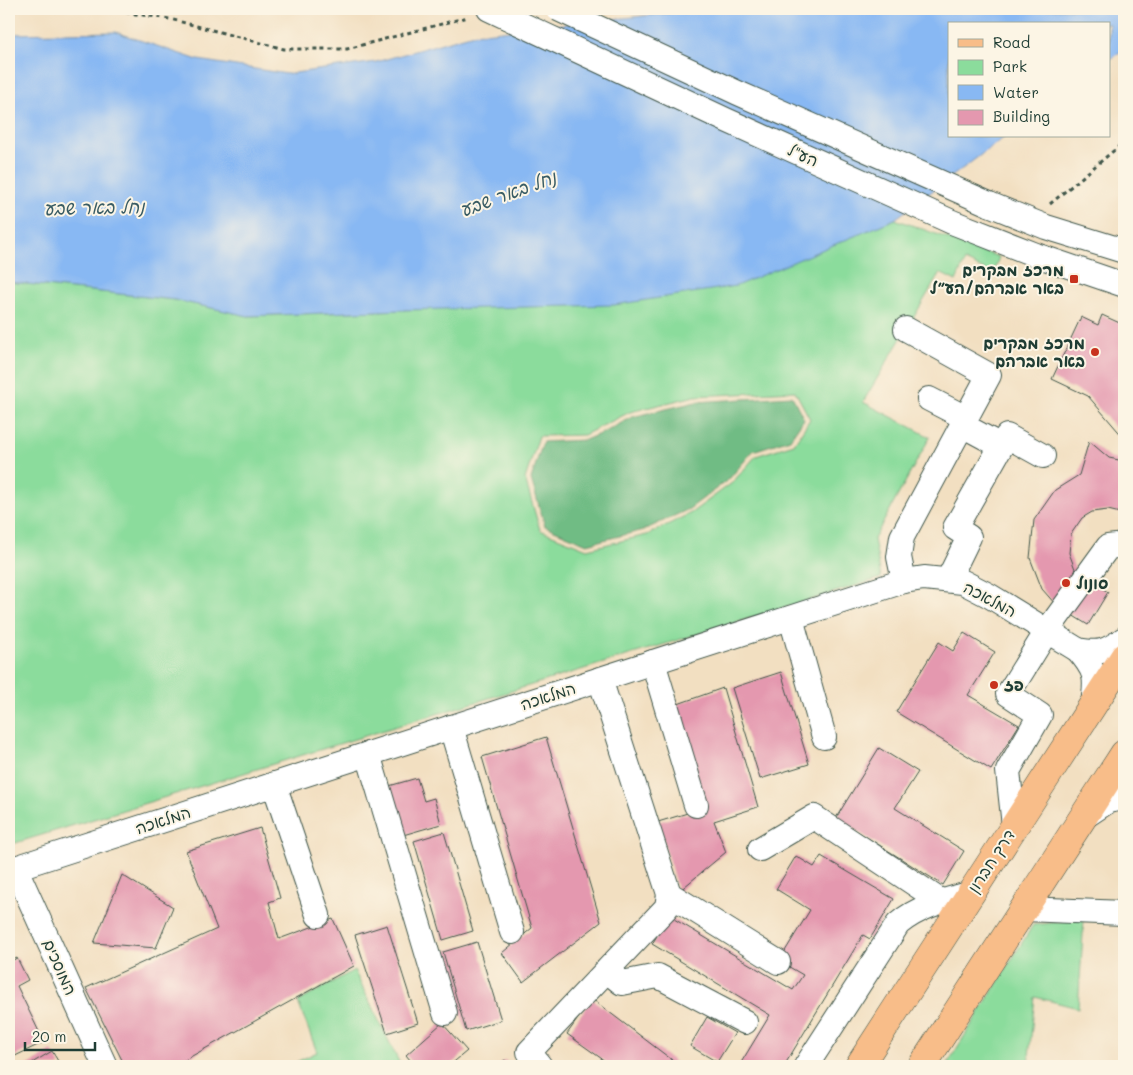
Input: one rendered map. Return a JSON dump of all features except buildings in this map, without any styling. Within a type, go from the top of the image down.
[{"type":"main road","name":"דרך חברון","points":[[859,1066],[1124,657]]},
{"type":"main road","points":[[922,1066],[1124,754]]},
{"type":"street","name":"הע\"ל","points":[[558,9],[738,93],[989,204],[1030,221],[1124,252]]},
{"type":"street","name":"הע\"ל","points":[[491,10],[726,120],[952,222],[1036,255],[1124,285]]},
{"type":"street","points":[[904,581],[899,557],[902,537],[989,375],[906,328]]},
{"type":"street","points":[[929,399],[1001,446]]},
{"type":"street","points":[[948,580],[969,537],[955,528],[1007,436],[1043,456]]},
{"type":"street","points":[[1014,826],[1008,771],[1040,715],[1008,694],[1047,631],[1108,547],[1124,545]]},
{"type":"street","name":"המלאכה","points":[[12,868],[904,581],[924,578],[963,582],[990,596],[1078,650],[1087,661],[1096,682],[1094,704]]},
{"type":"street","points":[[791,618],[824,737]]},
{"type":"street","name":"המלאכה","points":[[1078,650],[1094,653],[1103,651],[1124,639]]},
{"type":"street","points":[[654,662],[696,805]]},
{"type":"street","points":[[535,1059],[607,970],[667,907],[669,894],[600,679]]},
{"type":"street","points":[[451,727],[512,932]]},
{"type":"street","points":[[368,754],[445,1013]]},
{"type":"street","points":[[274,784],[318,915]]},
{"type":"street","points":[[1082,818],[1108,801],[1124,798]]},
{"type":"street","points":[[760,849],[814,817],[942,902]]},
{"type":"street","name":"המוסכים","points":[[12,868],[105,1066]]},
{"type":"street","points":[[806,1066],[898,924],[908,915],[922,908],[972,892]]},
{"type":"street","points":[[669,894],[778,962]]},
{"type":"street","points":[[1024,909],[1124,913]]},
{"type":"street","points":[[607,970],[622,983],[658,976],[745,1022]]},
{"type":"path","points":[[102,9],[170,19],[284,49],[346,49],[491,10]]},
{"type":"path","points":[[698,10],[704,9]]},
{"type":"path","points":[[1030,221],[1124,142]]},
{"type":"green space","points":[[895,219],[999,257],[993,274],[965,261],[956,281],[940,273],[863,402],[930,437],[874,539],[881,578],[9,845],[9,282],[175,300],[249,316],[402,310],[729,287]],"holes":[[[795,391],[810,419],[794,444],[756,456],[732,483],[691,513],[647,535],[587,549],[540,530],[525,479],[539,436],[584,435],[630,412],[695,396]]]},
{"type":"green space","points":[[792,396],[804,419],[790,439],[753,451],[729,479],[689,509],[644,530],[587,544],[545,526],[531,479],[543,442],[585,440],[607,431],[632,417],[696,402]]},
{"type":"green space","points":[[1084,919],[1078,1008],[1035,997],[1028,1066],[946,1066],[1033,925]]},
{"type":"green space","points":[[354,970],[401,1066],[288,1066],[317,1052],[298,1002]]},
{"type":"water","name":"נחל באר שבע","points":[[708,9],[1124,9],[1124,49],[1110,59],[1110,22],[948,22],[948,138],[1003,138],[895,219],[736,286],[614,305],[248,316],[175,300],[9,282],[9,34],[116,32],[198,60],[287,74],[376,62],[474,34]]},
{"type":"place","name":"מרכז מבקרים באר אברהם/הע״ל","points":[[1074,279]]},
{"type":"place","name":"מרכז מבקרים באר אברהם","points":[[1095,352]]},
{"type":"place","name":"סונול","points":[[1066,583]]},
{"type":"place","name":"פז","points":[[994,685]]}]
